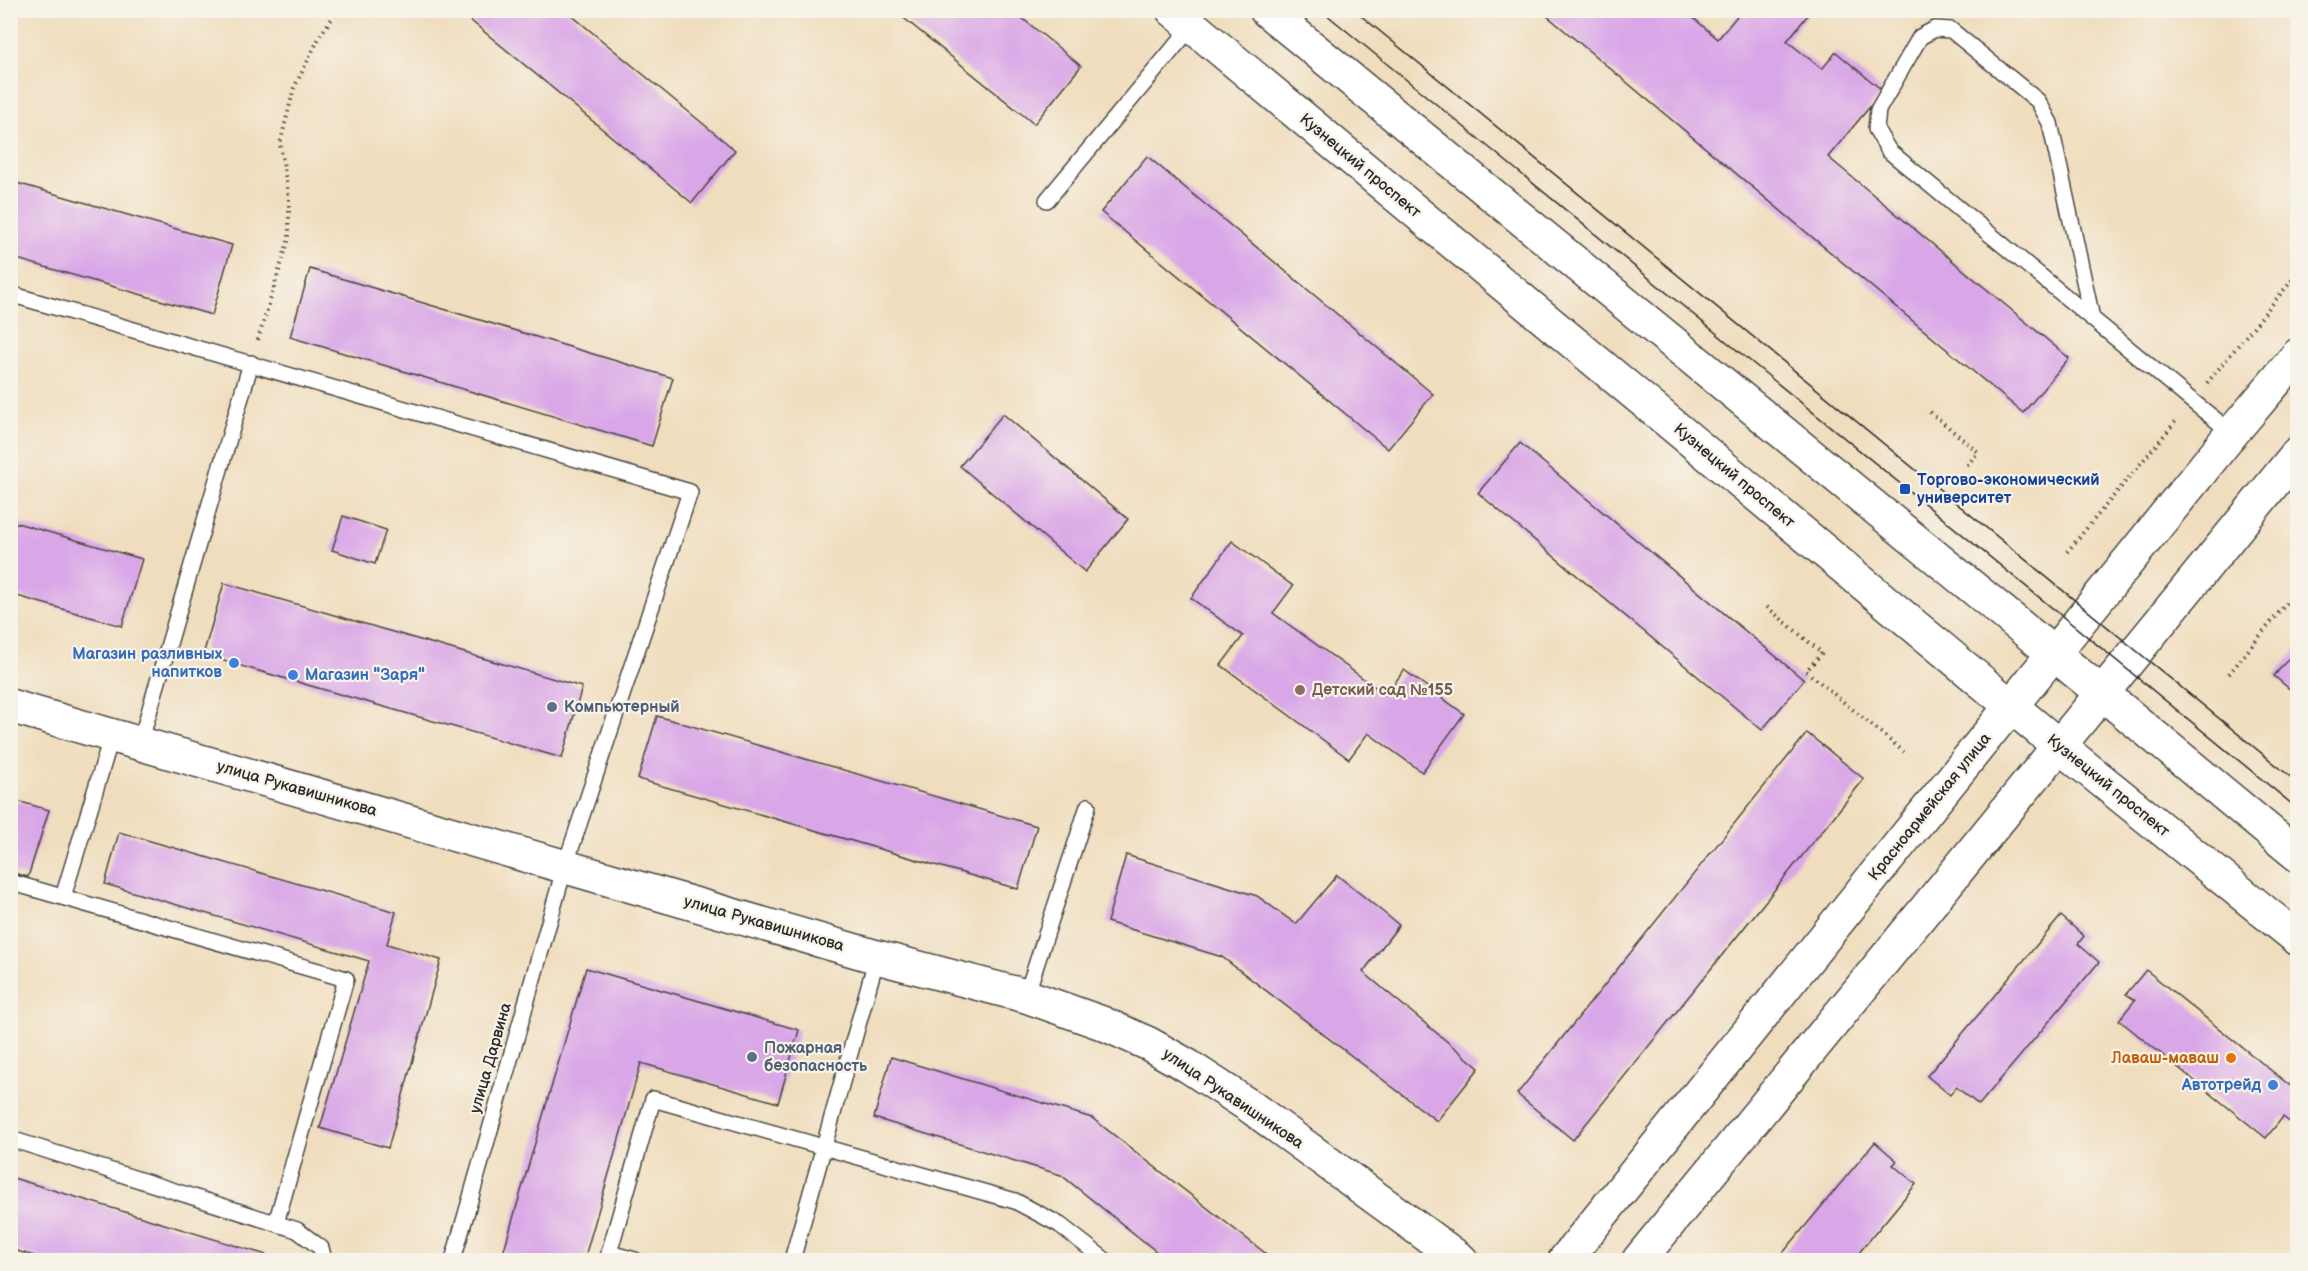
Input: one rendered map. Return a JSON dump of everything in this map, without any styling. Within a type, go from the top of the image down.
[{"type":"main road","points":[[1266,10],[2298,855]]},
{"type":"main road","name":"Кузнецкий проспект","points":[[1182,18],[2059,746],[2298,939]]},
{"type":"main road","name":"Красноармейская улица","points":[[1565,1260],[2053,654],[2298,355]]},
{"type":"main road","points":[[1639,1260],[2297,454]]},
{"type":"main road","name":"улица Рукавишникова","points":[[10,706],[877,957],[1026,996],[1102,1023],[1149,1044],[1251,1107],[1461,1260]]},
{"type":"lane","points":[[1047,200],[1182,18]]},
{"type":"lane","points":[[2092,318],[2050,123],[2037,101],[1951,30],[1935,29],[1920,37],[1878,110],[1876,129],[1889,151],[2092,318],[2232,433]]},
{"type":"lane","points":[[10,294],[251,363],[126,739],[63,897]]},
{"type":"lane","name":"улица Дарвина","points":[[251,363],[690,492],[565,866],[453,1260]]},
{"type":"lane","points":[[1026,996],[1088,806]]},
{"type":"lane","points":[[10,882],[346,979],[276,1223]]},
{"type":"lane","points":[[792,1260],[877,957]]},
{"type":"lane","points":[[635,1260],[609,1253],[653,1099],[1015,1201],[1060,1225],[1105,1260]]},
{"type":"lane","points":[[14,1140],[297,1230],[321,1248],[324,1260]]},
{"type":"path","points":[[251,363],[289,238],[289,198],[280,144],[294,88],[321,34],[338,10]]},
{"type":"path","points":[[1930,412],[1978,452],[1965,468]]},
{"type":"path","points":[[2229,674],[2298,589]]},
{"type":"path","points":[[1767,607],[1822,653],[1806,671],[1904,752]]},
{"type":"building","points":[[458,10],[565,10],[735,150],[692,203]]},
{"type":"building","points":[[894,10],[1012,10],[1081,66],[1034,124]]},
{"type":"building","points":[[1540,10],[1684,10],[1718,39],[1742,10],[1812,10],[1787,41],[1822,69],[1836,52],[1883,91],[1828,157],[2069,358],[2023,413]]},
{"type":"building","points":[[1147,156],[1433,394],[1388,449],[1101,212]]},
{"type":"building","points":[[10,181],[232,245],[212,315],[10,257]]},
{"type":"building","points":[[310,269],[673,378],[652,446],[290,337]]},
{"type":"building","points":[[1003,414],[1128,519],[1085,572],[960,466]]},
{"type":"building","points":[[1520,443],[1804,680],[1762,730],[1478,493]]},
{"type":"building","points":[[343,516],[386,530],[375,564],[332,550]]},
{"type":"building","points":[[10,521],[142,559],[122,626],[10,594]]},
{"type":"building","points":[[1232,541],[1293,586],[1273,613],[1386,695],[1404,670],[1464,714],[1422,772],[1368,733],[1349,759],[1221,665],[1243,636],[1191,598]]},
{"type":"building","points":[[224,583],[582,687],[562,758],[203,655]]},
{"type":"building","points":[[2298,647],[2298,696],[2274,676]]},
{"type":"building","points":[[657,716],[1037,826],[1018,889],[638,779]]},
{"type":"building","points":[[1807,733],[1864,779],[1573,1140],[1517,1094]]},
{"type":"building","points":[[10,799],[49,810],[28,877],[10,872]]},
{"type":"building","points":[[119,832],[396,912],[387,944],[441,960],[388,1148],[320,1128],[369,961],[105,884]]},
{"type":"building","points":[[1126,855],[1257,896],[1296,924],[1337,875],[1399,925],[1363,972],[1479,1068],[1437,1121],[1222,957],[1107,922]]},
{"type":"building","points":[[2061,916],[2084,936],[2078,944],[2099,962],[1979,1105],[1956,1087],[1950,1095],[1927,1076]]},
{"type":"building","points":[[586,968],[799,1030],[778,1103],[641,1063],[584,1260],[501,1260]]},
{"type":"building","points":[[2146,970],[2298,1092],[2298,1115],[2291,1123],[2283,1117],[2266,1138],[2119,1020],[2135,1000],[2126,994]]},
{"type":"building","points":[[891,1057],[1092,1118],[1274,1260],[1167,1260],[1061,1175],[874,1118]]},
{"type":"building","points":[[1875,1142],[1897,1161],[1893,1165],[1916,1184],[1853,1260],[1777,1260]]},
{"type":"building","points":[[10,1177],[283,1260],[48,1260],[10,1249]]},
{"type":"tram line","points":[[1321,10],[2298,809]]},
{"type":"tram line","points":[[1354,10],[2298,783]]},
{"type":"place","name":"Торгово-экономический университет","points":[[1905,489]]},
{"type":"place","name":"Магазин разливных напитков","points":[[234,663]]},
{"type":"place","name":"Магазин \"Заря\"","points":[[293,675]]},
{"type":"place","name":"Детский сад №155","points":[[1300,690]]},
{"type":"place","name":"Компьютерный","points":[[552,707]]},
{"type":"place","name":"Пожарная безопасность","points":[[752,1057]]},
{"type":"place","name":"Лаваш-маваш","points":[[2231,1058]]},
{"type":"place","name":"Автотрейд","points":[[2273,1085]]}]
